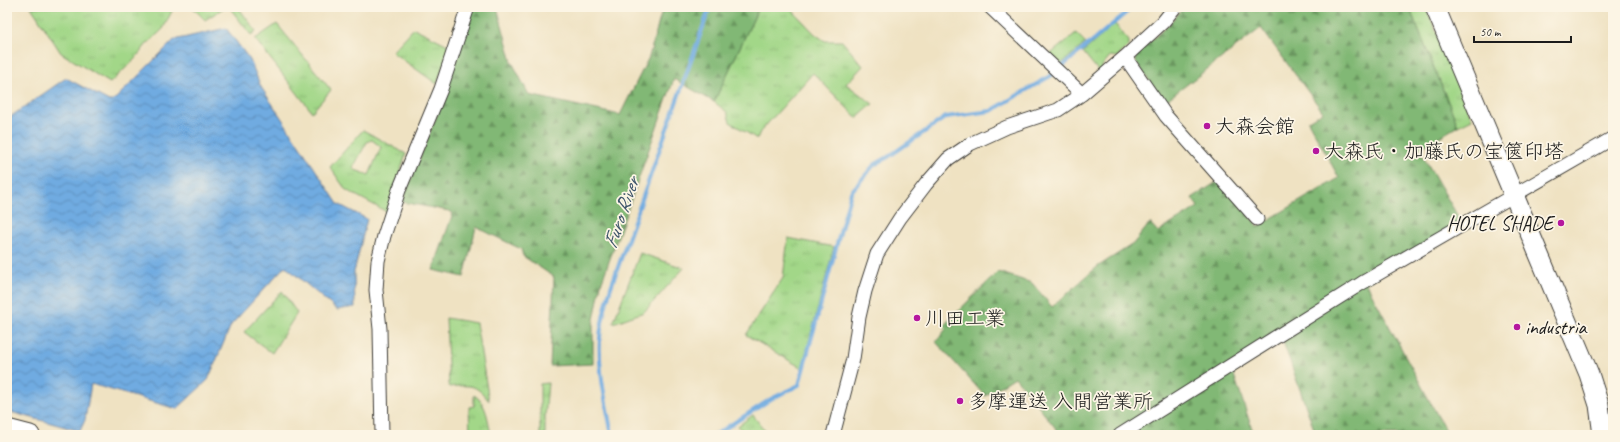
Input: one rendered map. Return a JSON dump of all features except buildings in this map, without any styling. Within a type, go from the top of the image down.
[{"type":"street","points":[[382,435],[380,329],[376,290],[378,261],[384,236],[399,190],[441,89],[468,7]]},
{"type":"street","points":[[990,7],[1082,94]]},
{"type":"street","points":[[833,435],[853,359],[859,317],[865,291],[877,254],[900,218],[926,184],[948,159],[970,144],[1007,127],[1058,110],[1082,94],[1126,57],[1163,22],[1175,7]]},
{"type":"street","points":[[1435,7],[1589,374],[1598,405],[1603,435]]},
{"type":"street","points":[[1126,57],[1166,116],[1258,219]]},
{"type":"street","points":[[1120,435],[1362,283],[1613,138]]},
{"type":"street","points":[[7,429],[30,435]]},
{"type":"green space","points":[[31,7],[174,7],[163,29],[110,83],[61,53]]},
{"type":"green space","points":[[192,7],[225,7],[205,20]]},
{"type":"green space","points":[[229,7],[238,7],[256,31],[251,35]]},
{"type":"green space","points":[[474,7],[497,7],[512,62],[529,95],[620,115],[649,57],[663,7],[759,7],[714,102],[674,79],[601,284],[593,325],[593,364],[550,366],[554,277],[523,256],[521,249],[476,227],[464,277],[433,270],[453,213],[402,202],[439,110]]},
{"type":"green space","points":[[759,7],[789,7],[815,34],[825,41],[842,41],[863,66],[846,84],[873,104],[857,118],[813,73],[760,132],[757,139],[730,122],[727,112],[714,102]]},
{"type":"green space","points":[[1184,7],[1409,7],[1458,126],[1419,149],[1464,227],[1366,283],[1448,435],[1316,435],[1281,336],[1231,366],[1254,435],[1061,435],[1015,377],[985,396],[936,342],[946,329],[943,326],[998,272],[1032,283],[1052,307],[1097,267],[1133,244],[1150,223],[1158,232],[1198,207],[1192,198],[1220,180],[1258,226],[1339,178],[1308,121],[1323,112],[1261,28],[1164,102],[1136,62],[1136,54],[1167,26]]},
{"type":"green space","points":[[1409,7],[1426,7],[1472,119],[1458,126]]},
{"type":"green space","points":[[277,24],[331,90],[312,112],[255,39]]},
{"type":"green space","points":[[1115,24],[1129,41],[1129,46],[1117,57],[1110,56],[1102,66],[1103,69],[1099,72],[1083,52]]},
{"type":"green space","points":[[414,28],[450,46],[437,84],[392,52]]},
{"type":"green space","points":[[1076,33],[1086,43],[1061,64],[1055,58],[1052,60],[1048,56]]},
{"type":"green space","points":[[363,130],[406,154],[387,212],[346,190],[330,167]],"holes":[[[372,140],[381,147],[369,175],[353,168],[367,142]]]},
{"type":"green space","points":[[788,238],[834,247],[802,368],[746,335],[783,278]]},
{"type":"green space","points":[[640,253],[684,268],[644,312],[613,323]]},
{"type":"green space","points":[[282,291],[297,313],[272,353],[244,332]]},
{"type":"green space","points":[[446,318],[476,323],[489,401],[480,391],[472,386],[449,387]]},
{"type":"green space","points":[[548,383],[545,435],[540,435],[540,384]]},
{"type":"green space","points":[[474,395],[484,407],[488,418],[491,435],[470,435],[469,407],[474,406]]},
{"type":"green space","points":[[753,415],[768,435],[745,435],[738,426]]},
{"type":"water","points":[[226,28],[250,60],[261,87],[338,204],[367,219],[354,272],[355,307],[337,310],[285,266],[231,325],[208,380],[177,409],[91,384],[85,420],[80,431],[7,411],[7,119],[66,78],[109,101],[113,101],[174,40]]},
{"type":"waterway","name":"Furo River","points":[[612,435],[600,362],[601,325],[611,287],[710,7]]},
{"type":"waterway","points":[[715,435],[771,399],[799,385],[851,192],[874,165],[946,117],[991,111],[1052,75],[1133,7]]},
{"type":"place","name":"大森会館","points":[[1207,126]]},
{"type":"place","name":"大森氏・加藤氏の宝篋印塔","points":[[1316,151]]},
{"type":"place","name":"HOTEL SHADE","points":[[1561,223]]},
{"type":"place","name":"川田工業","points":[[917,318]]},
{"type":"place","name":"industria","points":[[1517,327]]},
{"type":"place","name":"多摩運送 入間営業所","points":[[960,401]]}]
